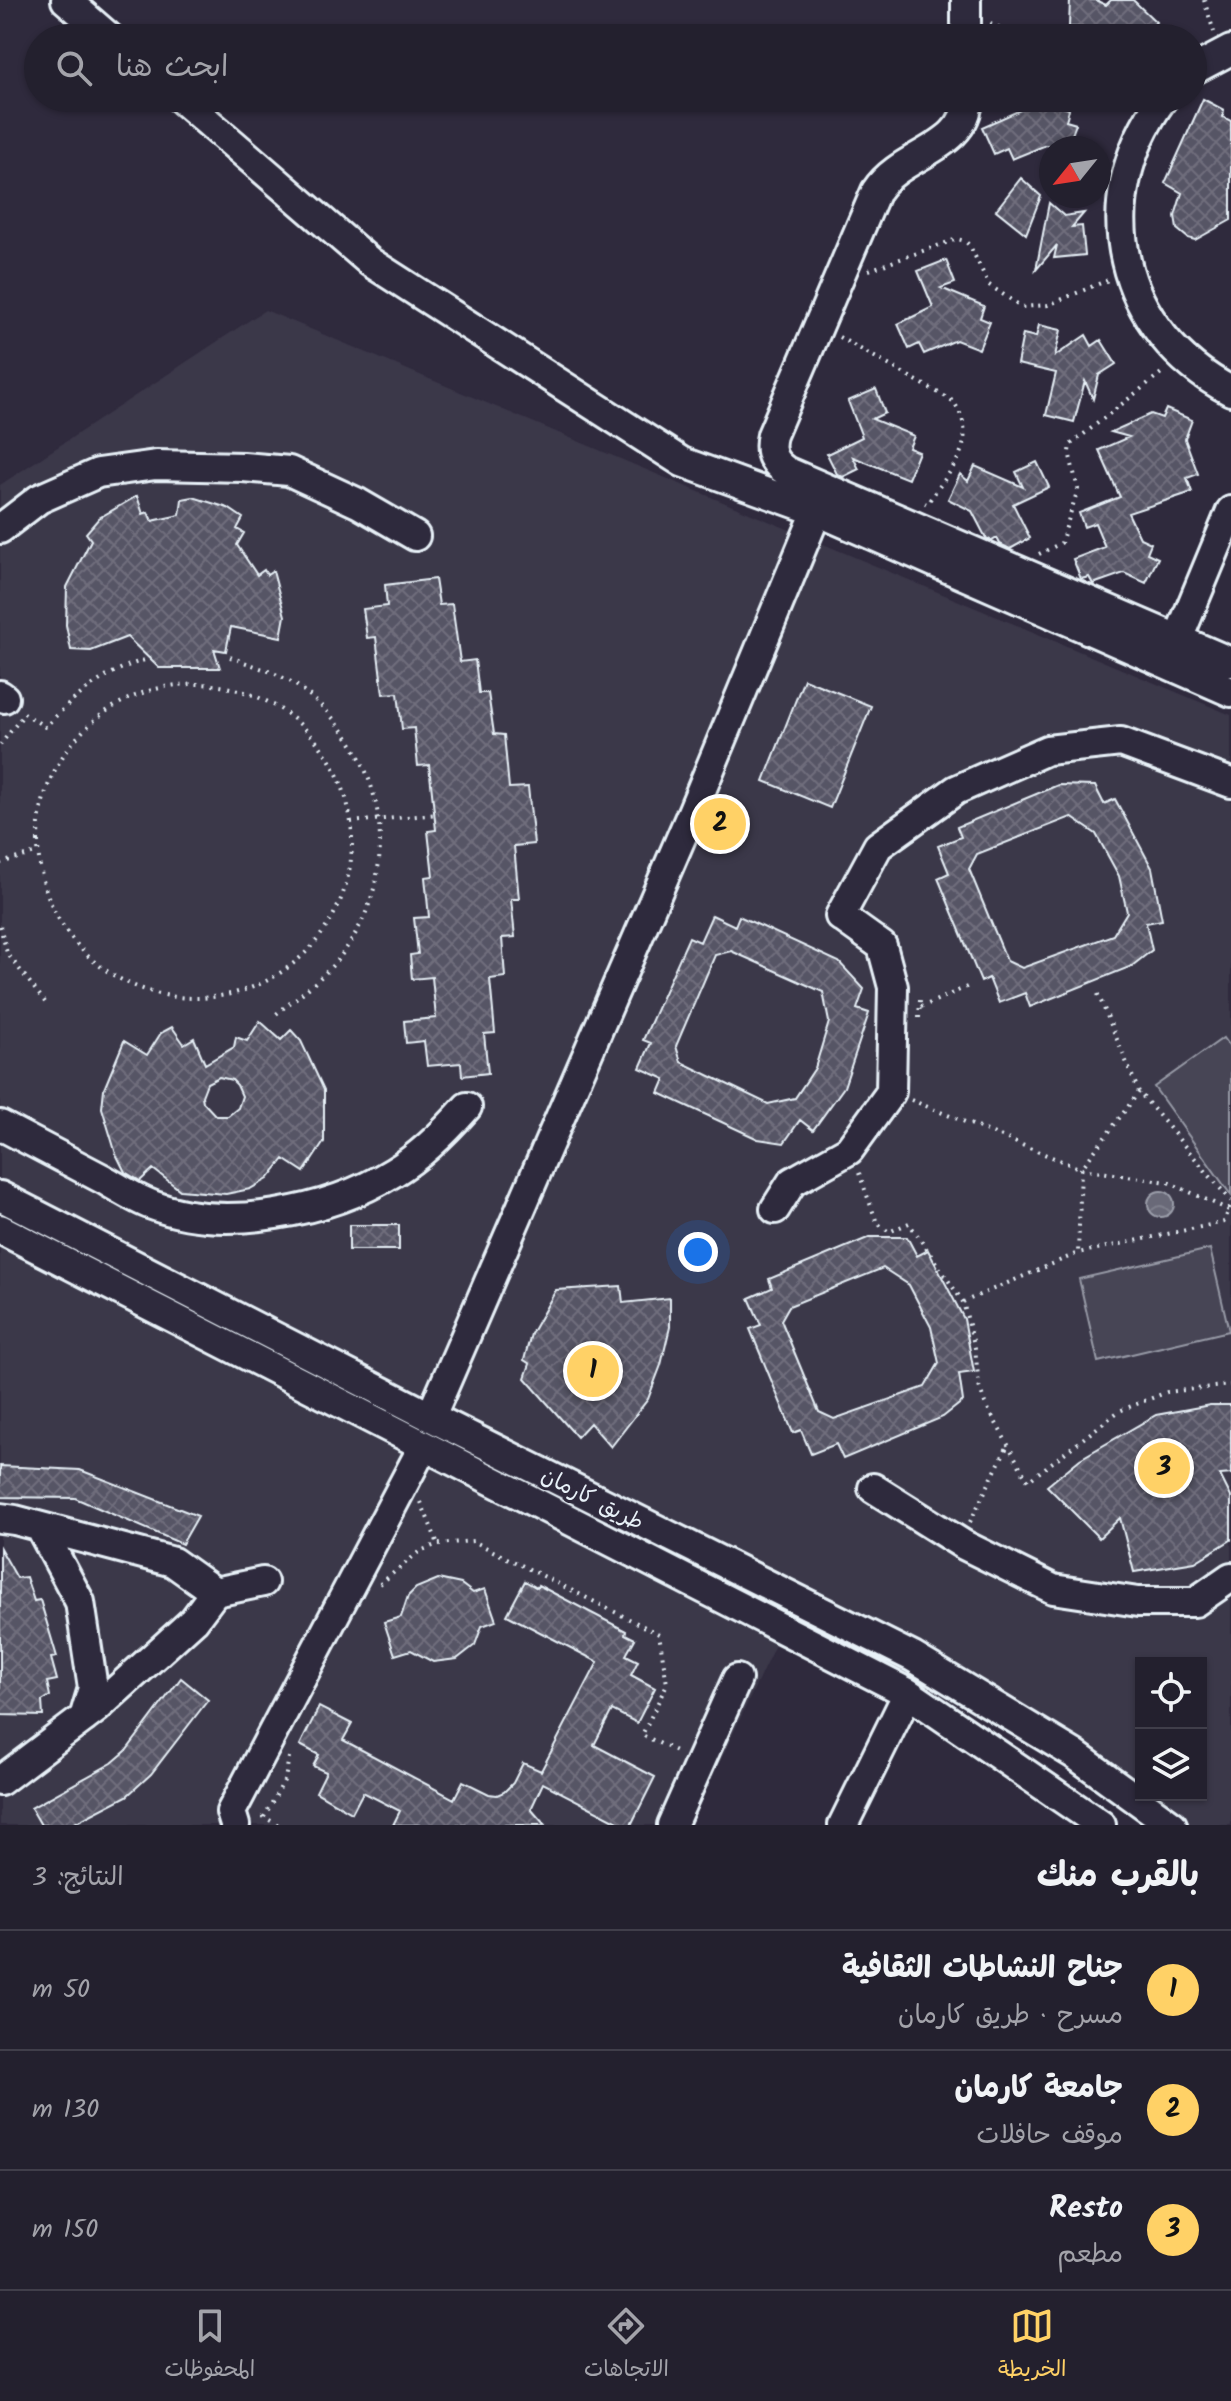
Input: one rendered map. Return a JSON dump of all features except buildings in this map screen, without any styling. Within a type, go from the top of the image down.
[{"type":"street","points":[[66,0],[94,24]]},
{"type":"street","points":[[1207,62],[1226,52]]},
{"type":"street","points":[[196,112],[370,262],[682,462],[817,511],[1231,692]]},
{"type":"street","points":[[966,112],[953,135],[895,169],[882,183],[772,435],[770,451],[779,466],[1231,662]]},
{"type":"street","points":[[1154,112],[1142,130],[1129,164],[1122,199],[1121,235],[1128,271],[1140,303],[1158,332],[1180,358],[1208,379],[1231,391]]},
{"type":"street","points":[[0,529],[39,499],[98,473],[156,465],[289,471],[358,503],[415,536]]},
{"type":"street","points":[[431,1416],[687,825],[817,511]]},
{"type":"street","points":[[1178,639],[1231,511]]},
{"type":"street","points":[[775,1209],[792,1182],[849,1150],[891,1092],[893,987],[882,946],[840,916],[878,846],[956,790],[1047,750],[1121,742],[1231,783]]},
{"type":"street","points":[[0,1125],[152,1206],[205,1218],[246,1217],[312,1208],[376,1183],[441,1136],[467,1107]]},
{"type":"street","name":"طريق كارمان","points":[[0,1196],[913,1657],[1074,1754],[1172,1825]]},
{"type":"street","name":"طريق كارمان","points":[[0,1229],[908,1693],[1101,1825]]},
{"type":"street","points":[[235,1825],[231,1812],[423,1447]]},
{"type":"street","points":[[873,1488],[960,1542],[1053,1589],[1138,1602],[1195,1602],[1231,1577]]},
{"type":"street","points":[[0,1518],[173,1562],[215,1592]]},
{"type":"street","points":[[40,1527],[80,1602],[93,1688],[84,1718]]},
{"type":"street","points":[[0,1781],[84,1718],[194,1620],[215,1592],[263,1582]]},
{"type":"street","points":[[672,1825],[737,1679]]},
{"type":"street","points":[[843,1825],[908,1693]]},
{"type":"path","points":[[1204,0],[1226,52]]},
{"type":"path","points":[[838,280],[957,239],[970,246],[989,285],[1022,307],[1048,305],[1128,271]]},
{"type":"path","points":[[819,326],[953,401],[963,416],[967,434],[964,446],[927,504],[913,498]]},
{"type":"path","points":[[1013,568],[1061,543],[1078,489],[1070,445],[1180,358]]},
{"type":"path","points":[[230,657],[295,684],[347,733],[373,791],[379,820],[380,858],[373,892],[358,930],[338,960],[308,990],[275,1015]]},
{"type":"path","points":[[9,702],[45,727],[75,697],[136,661],[154,658]]},
{"type":"path","points":[[221,680],[257,695],[302,724],[334,765],[351,822],[351,867],[335,915],[304,956],[276,981],[227,995],[158,995],[110,976],[71,942],[46,898],[37,853],[42,795],[65,748],[103,712],[169,686],[221,680]]},
{"type":"path","points":[[351,822],[439,814]]},
{"type":"path","points":[[0,863],[37,853]]},
{"type":"path","points":[[0,926],[7,953],[48,1006]]},
{"type":"path","points":[[921,1007],[969,986]]},
{"type":"path","points":[[1098,994],[1139,1092],[1230,1206]]},
{"type":"path","points":[[1078,1253],[1081,1169],[1139,1092]]},
{"type":"path","points":[[905,1097],[1081,1169],[1168,1182],[1230,1206]]},
{"type":"path","points":[[855,1163],[877,1223],[889,1232],[909,1223],[963,1302],[985,1403],[1028,1481],[1119,1411],[1167,1392],[1231,1385]]},
{"type":"path","points":[[963,1302],[1078,1253],[1224,1222],[1230,1206]]},
{"type":"path","points":[[960,1542],[1008,1445]]},
{"type":"path","points":[[409,1474],[438,1544]]},
{"type":"path","points":[[374,1589],[420,1551],[438,1544],[473,1541],[659,1634],[667,1684],[642,1735],[681,1754]]},
{"type":"path","points":[[278,1825],[264,1817],[285,1779],[290,1750]]},
{"type":"shaded area","points":[[265,310],[1231,715],[1231,1825],[1181,1825],[1142,1801],[1207,1801],[1207,1657],[1135,1657],[1135,1797],[800,1592],[690,1825],[0,1825],[0,485]]},
{"type":"shaded area","points":[[1223,1038],[1231,1049],[1231,1195],[1154,1087]]},
{"type":"shaded area","points":[[1210,1249],[1229,1331],[1098,1362],[1079,1279]]},
{"type":"water","points":[[1161,1191],[1170,1195],[1174,1204],[1170,1213],[1161,1217],[1152,1213],[1148,1204],[1152,1195]]},
{"type":"place","name":"جامعة كارمان","points":[[720,824]]},
{"type":"place","name":"جناح النشاطات الثقافية","points":[[593,1371]]},
{"type":"place","name":"Resto","points":[[1164,1468]]}]
